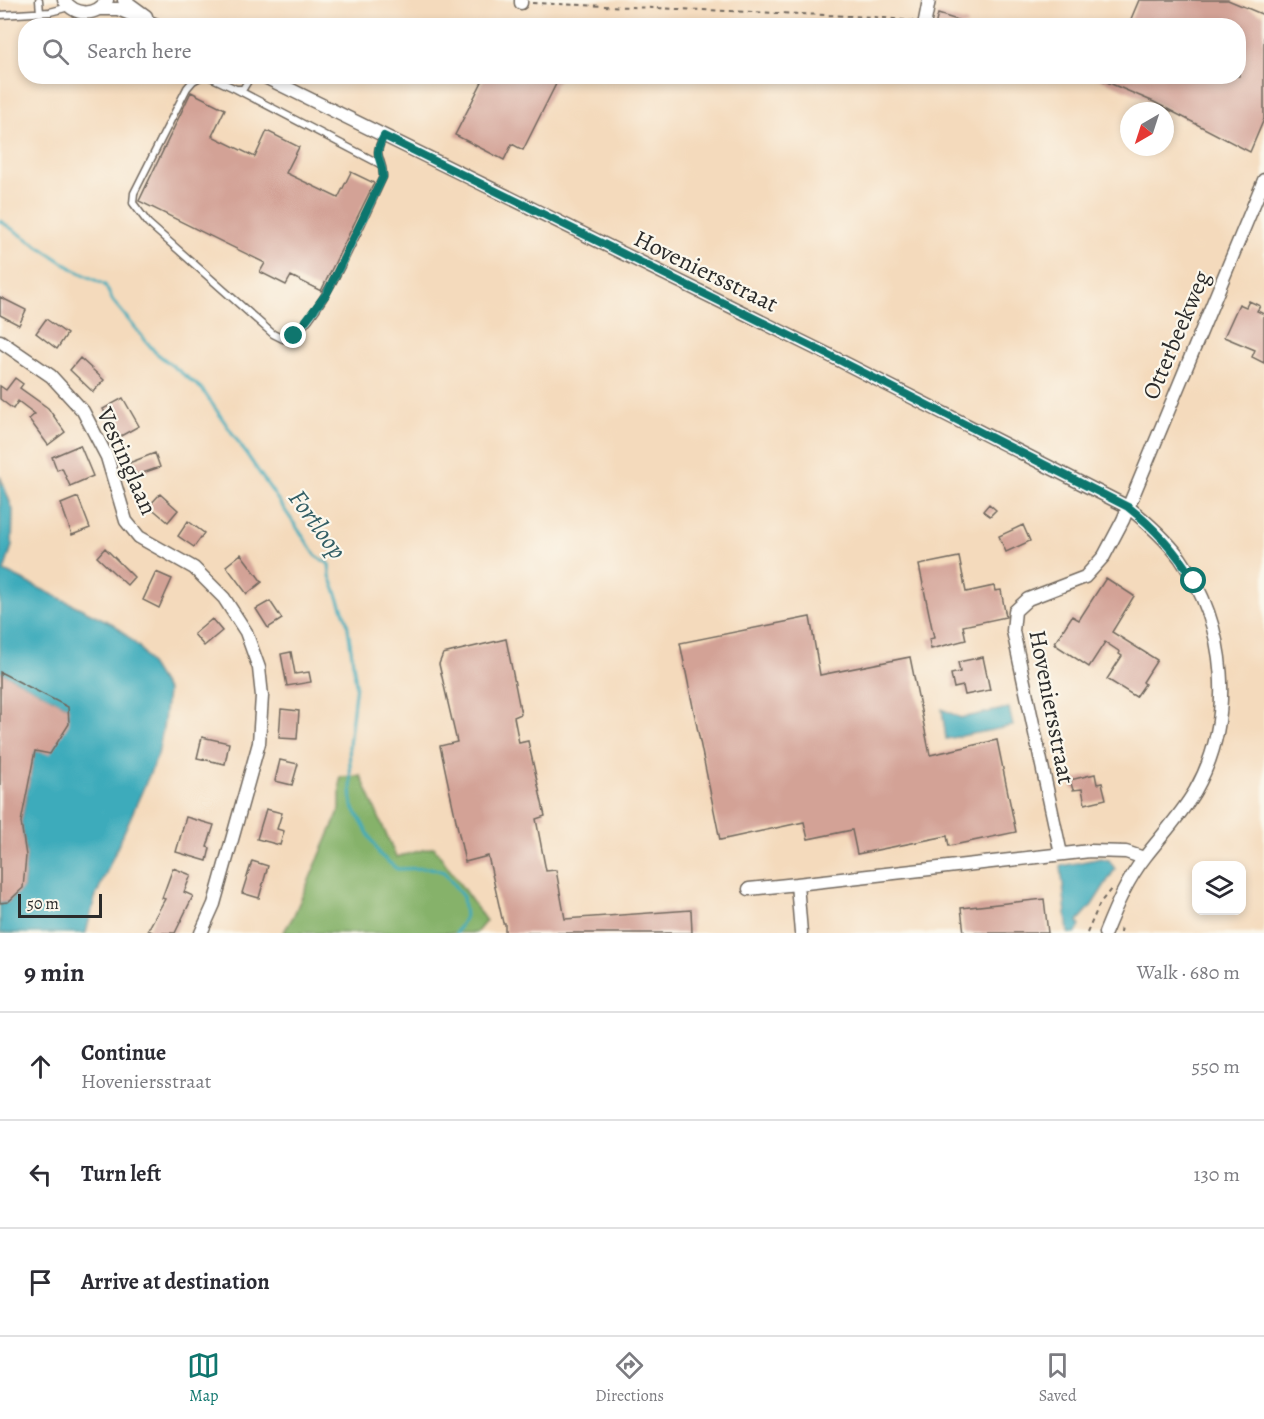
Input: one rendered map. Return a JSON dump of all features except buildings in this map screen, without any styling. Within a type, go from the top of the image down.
[{"type":"street","points":[[124,0],[148,18]]},
{"type":"street","points":[[926,18],[929,0]]},
{"type":"street","points":[[66,3],[76,11],[84,13],[104,4],[140,18]]},
{"type":"street","name":"Hoveniersstraat","points":[[279,84],[827,354],[1128,507],[1162,537],[1179,557],[1207,606],[1215,637],[1221,686],[1216,735],[1196,790],[1123,889],[1105,933]]},
{"type":"street","name":"Otterbeekweg","points":[[1128,507],[1264,180]]},
{"type":"street","name":"Vestinglaan","points":[[0,341],[51,376],[83,411],[107,457],[126,521],[139,537],[194,568],[224,598],[246,633],[259,668],[262,696],[259,743],[214,904],[201,933]]},
{"type":"street","name":"Hoveniersstraat","points":[[1061,854],[1013,631],[1015,611],[1028,599],[1085,577],[1104,556],[1128,507]]},
{"type":"street","points":[[749,889],[1109,850],[1126,852],[1144,858]]},
{"type":"street","points":[[797,884],[801,933]]},
{"type":"lane","points":[[39,0],[40,13]]},
{"type":"lane","points":[[0,15],[60,10],[66,3]]},
{"type":"lane","points":[[190,84],[134,193],[133,202],[148,223],[273,334],[283,339],[294,336],[327,293],[383,177],[377,151],[384,136]]},
{"type":"lane","points":[[225,84],[381,164]]},
{"type":"lane","points":[[236,89],[243,89],[246,84]]},
{"type":"path","points":[[521,1],[878,18]]},
{"type":"path","points":[[1087,933],[1100,903],[1113,885]]},
{"type":"path","points":[[1120,933],[1122,922]]},
{"type":"green space","points":[[361,776],[396,857],[434,847],[486,921],[476,933],[283,933],[293,917],[340,809],[340,777]]},
{"type":"water","points":[[0,476],[13,510],[12,546],[4,571],[115,625],[140,648],[167,691],[158,755],[95,898],[86,933],[0,933],[0,903],[8,902],[23,888],[26,856],[21,822],[35,751],[50,753],[68,707],[0,672]]},
{"type":"water","points":[[1009,708],[1013,726],[946,739],[942,709],[961,718]]},
{"type":"water","points":[[1101,858],[1109,860],[1115,869],[1092,905],[1078,921],[1080,926],[1076,933],[1068,933],[1061,866]]},
{"type":"waterway","name":"Fortloop","points":[[0,221],[73,269],[105,285],[113,301],[155,352],[202,389],[317,557],[329,564],[330,576],[347,621],[356,684],[349,745],[352,805],[380,855],[397,869],[431,868],[444,872],[463,897],[465,917],[456,933]]},
{"type":"route","points":[[294,336],[327,293],[383,177],[377,151],[384,136],[827,354],[1128,507],[1162,537],[1179,557],[1194,581]]}]
